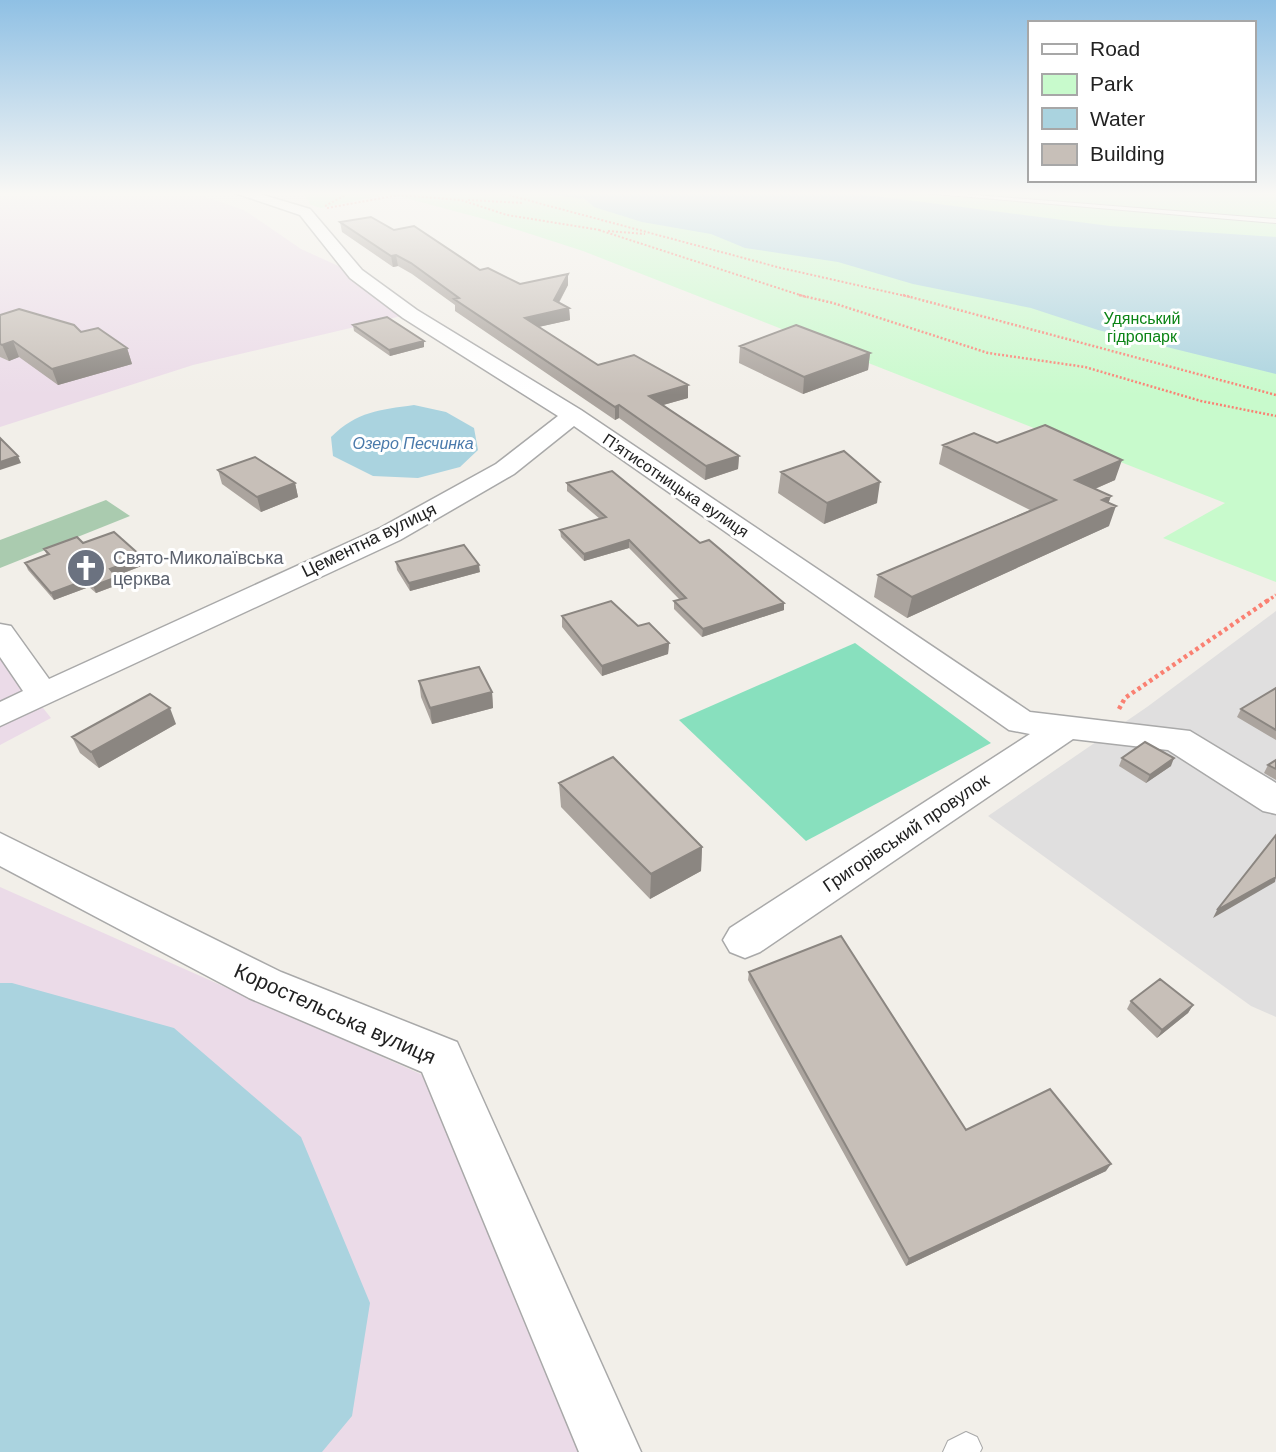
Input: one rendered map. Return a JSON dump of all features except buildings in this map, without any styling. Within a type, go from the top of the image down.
[{"type":"street","name":"П’ятисотницька вулиця","points":[[344,260],[356,274],[410,314],[573,415],[1021,722],[1177,739],[1276,801]]},
{"type":"street","name":"Цементна вулиця","points":[[0,715],[390,534],[505,468],[573,415]]},
{"type":"street","points":[[0,633],[42,694]]},
{"type":"street","name":"Григорівський провулок","points":[[745,940],[1066,727]]},
{"type":"street","name":"Коростельська вулиця","points":[[0,848],[265,985],[440,1057],[610,1452]]},
{"type":"path","points":[[687,260],[780,291],[833,303],[988,353],[1085,367],[1201,401],[1276,416]]},
{"type":"path","points":[[745,260],[809,277],[869,286],[1276,395]]},
{"type":"path","points":[[1105,731],[1125,698],[1276,595]]},
{"type":"shaded area","points":[[0,260],[325,260],[356,274],[410,314],[193,365],[0,427]]},
{"type":"shaded area","points":[[1276,611],[1276,1017],[1251,1006],[988,816],[1147,707]]},
{"type":"shaded area","points":[[0,654],[51,718],[0,745]]},
{"type":"shaded area","points":[[0,887],[425,1076],[592,1452],[0,1452]]},
{"type":"green space","name":"Удянський гідропарк","points":[[605,260],[1276,260],[1276,582],[1163,538],[1225,503]]},
{"type":"green space","points":[[106,500],[130,516],[0,568],[0,540]]},
{"type":"green space","points":[[855,643],[991,743],[806,841],[679,720]]},
{"type":"water","points":[[823,260],[1276,260],[1276,374],[1098,330],[1031,308],[913,284]]},
{"type":"water","name":"Озеро Песчинка","points":[[414,405],[446,412],[474,428],[478,450],[460,467],[418,478],[373,476],[333,456],[331,437],[350,422],[379,410]]},
{"type":"water","points":[[0,983],[12,983],[174,1028],[301,1137],[370,1303],[352,1416],[322,1452],[0,1452]]},
{"type":"place","name":"Свято-Миколаївська церква","points":[[86,568]]}]
